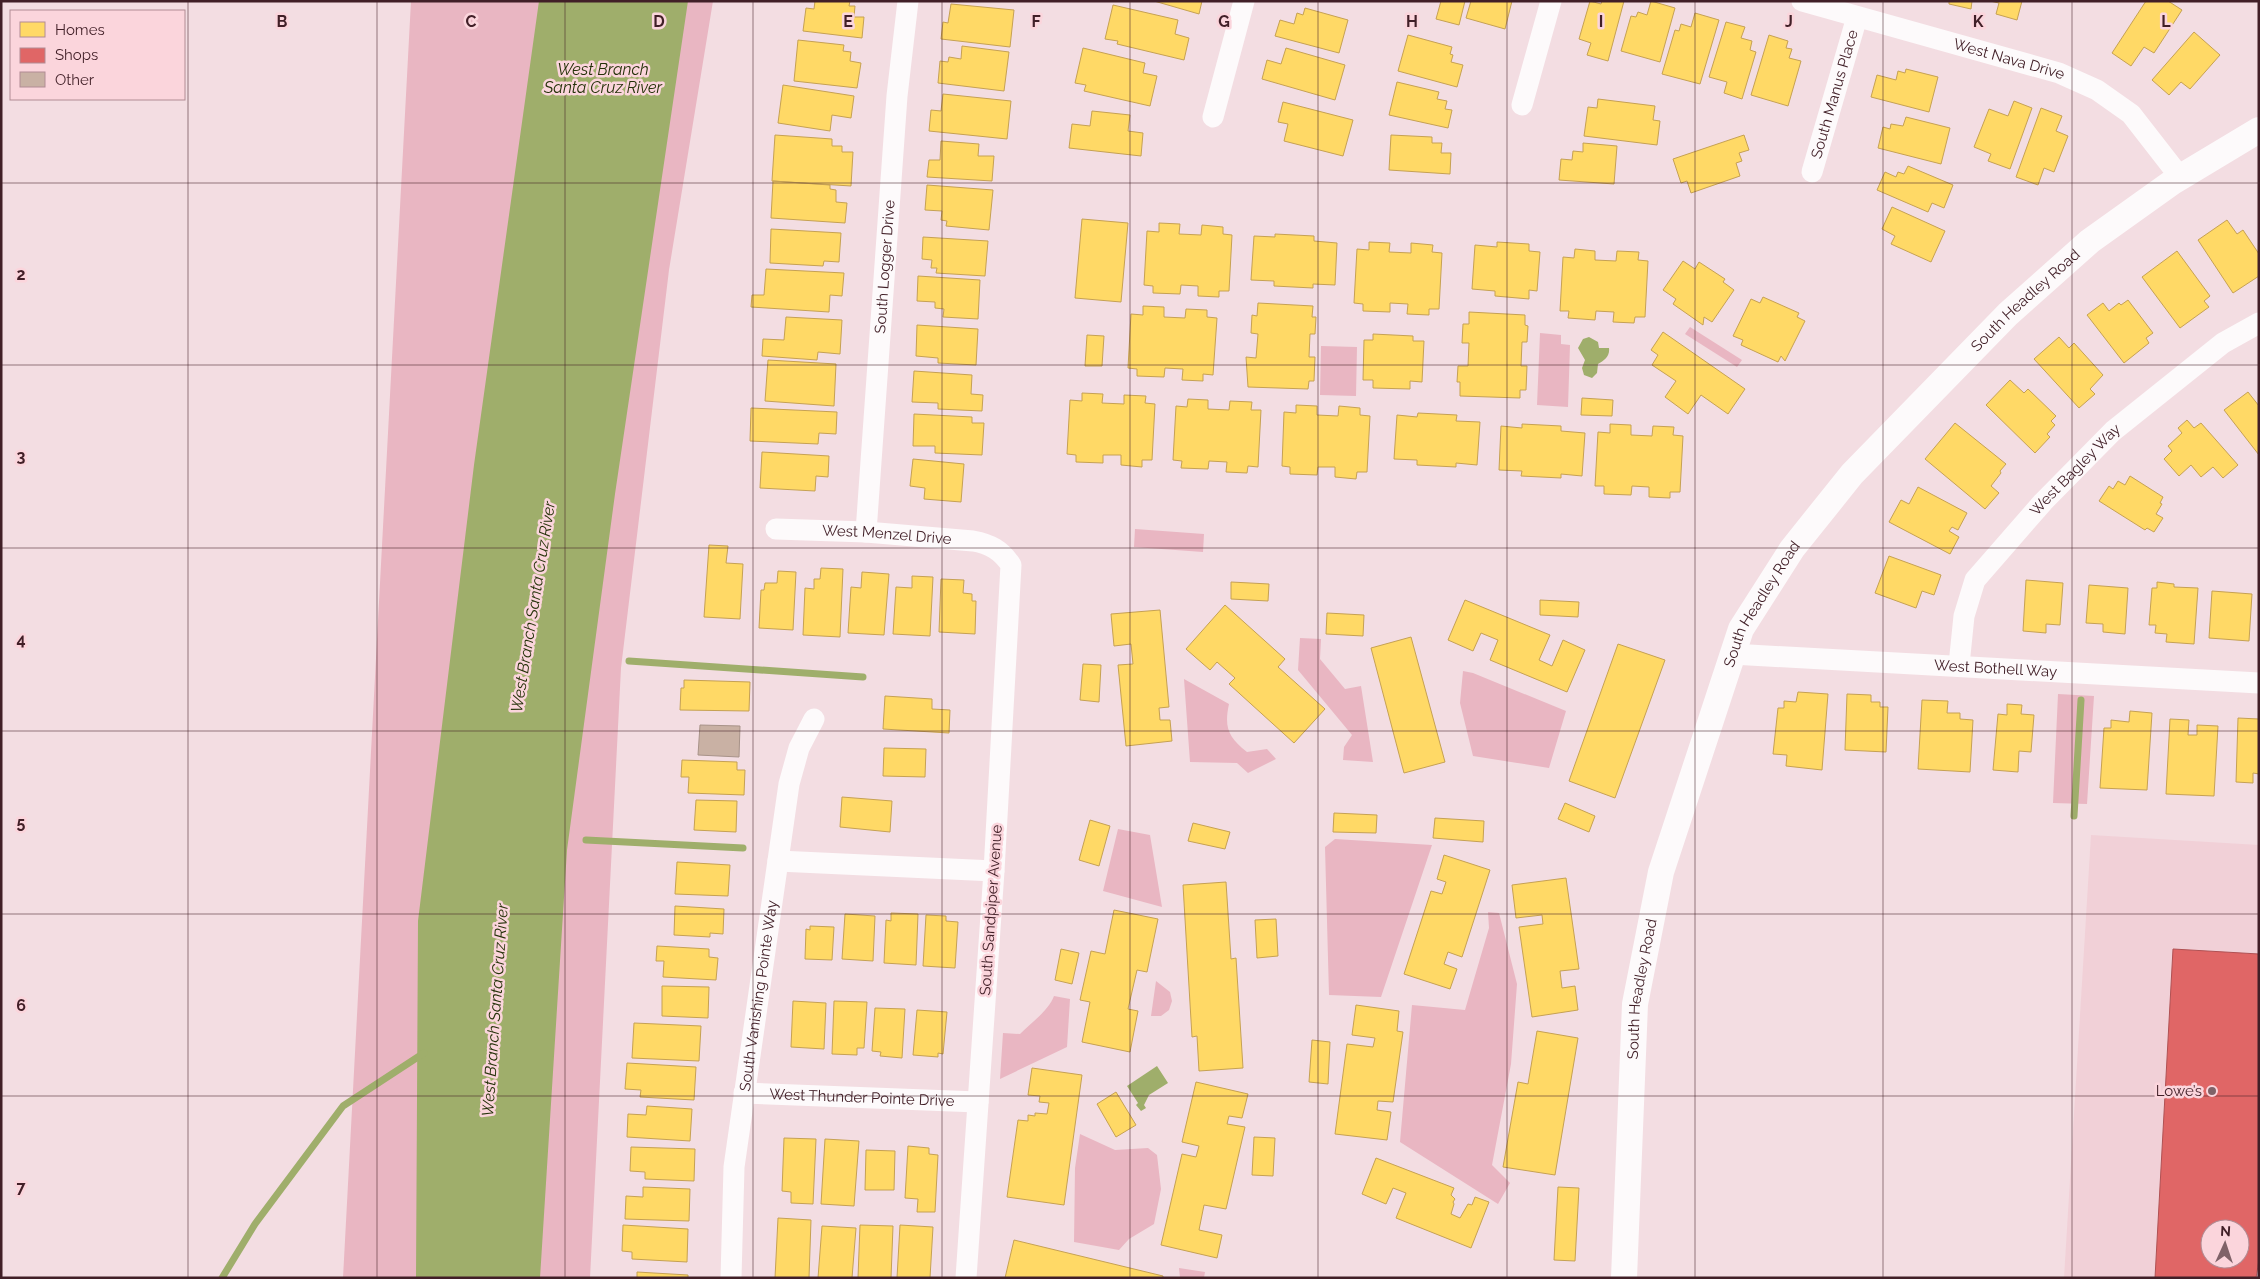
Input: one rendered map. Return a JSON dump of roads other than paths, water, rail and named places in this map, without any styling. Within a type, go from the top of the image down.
[{"type":"street","name":"South Logger Drive","points":[[866,532],[897,96],[908,1]]},
{"type":"street","points":[[1214,118],[1244,1]]},
{"type":"street","points":[[1522,105],[1551,1]]},
{"type":"street","name":"West Nava Drive","points":[[1802,1],[2059,73],[2097,90],[2132,114],[2180,177]]},
{"type":"street","name":"South Manus Place","points":[[1812,172],[1857,17]]},
{"type":"street","name":"South Headley Road","points":[[1624,1278],[1635,1004],[1661,872],[1741,629],[1792,549],[1852,474],[2008,314],[2090,241],[2180,177],[2259,130]]},
{"type":"street","name":"West Bagley Way","points":[[1959,666],[1964,616],[1976,580],[2037,509],[2113,431],[2223,343],[2259,323]]},
{"type":"street","name":"West Menzel Drive","points":[[776,529],[866,532],[973,541],[990,545],[996,549]]},
{"type":"street","name":"South Sandpiper Avenue","points":[[966,1278],[994,871],[1011,576],[1011,565],[1004,555],[996,549]]},
{"type":"street","name":"West Bothell Way","points":[[1732,654],[2259,683]]},
{"type":"street","name":"South Vanishing Pointe Way","points":[[731,1278],[734,1167],[789,784],[799,748],[814,719]]},
{"type":"street","points":[[778,861],[994,871]]},
{"type":"street","name":"West Thunder Pointe Drive","points":[[744,1093],[978,1102]]},
{"type":"water","name":"West Branch Santa Cruz River","points":[[539,1],[688,1],[615,494],[567,850],[540,1278],[416,1278],[418,921],[474,465]]},
{"type":"water","points":[[1589,337],[1598,342],[1599,348],[1609,348],[1608,356],[1598,364],[1597,373],[1592,378],[1584,375],[1582,368],[1585,360],[1578,348],[1583,339]]},
{"type":"water","points":[[1157,1066],[1168,1083],[1149,1095],[1144,1105],[1146,1108],[1141,1111],[1127,1086]]},
{"type":"waterway","points":[[629,661],[863,677]]},
{"type":"waterway","points":[[2074,816],[2081,700]]},
{"type":"waterway","points":[[586,840],[743,848]]},
{"type":"waterway","points":[[222,1278],[255,1224],[343,1106],[424,1053]]},
{"type":"place","name":"Lowe’s","points":[[2212,1091]]}]
